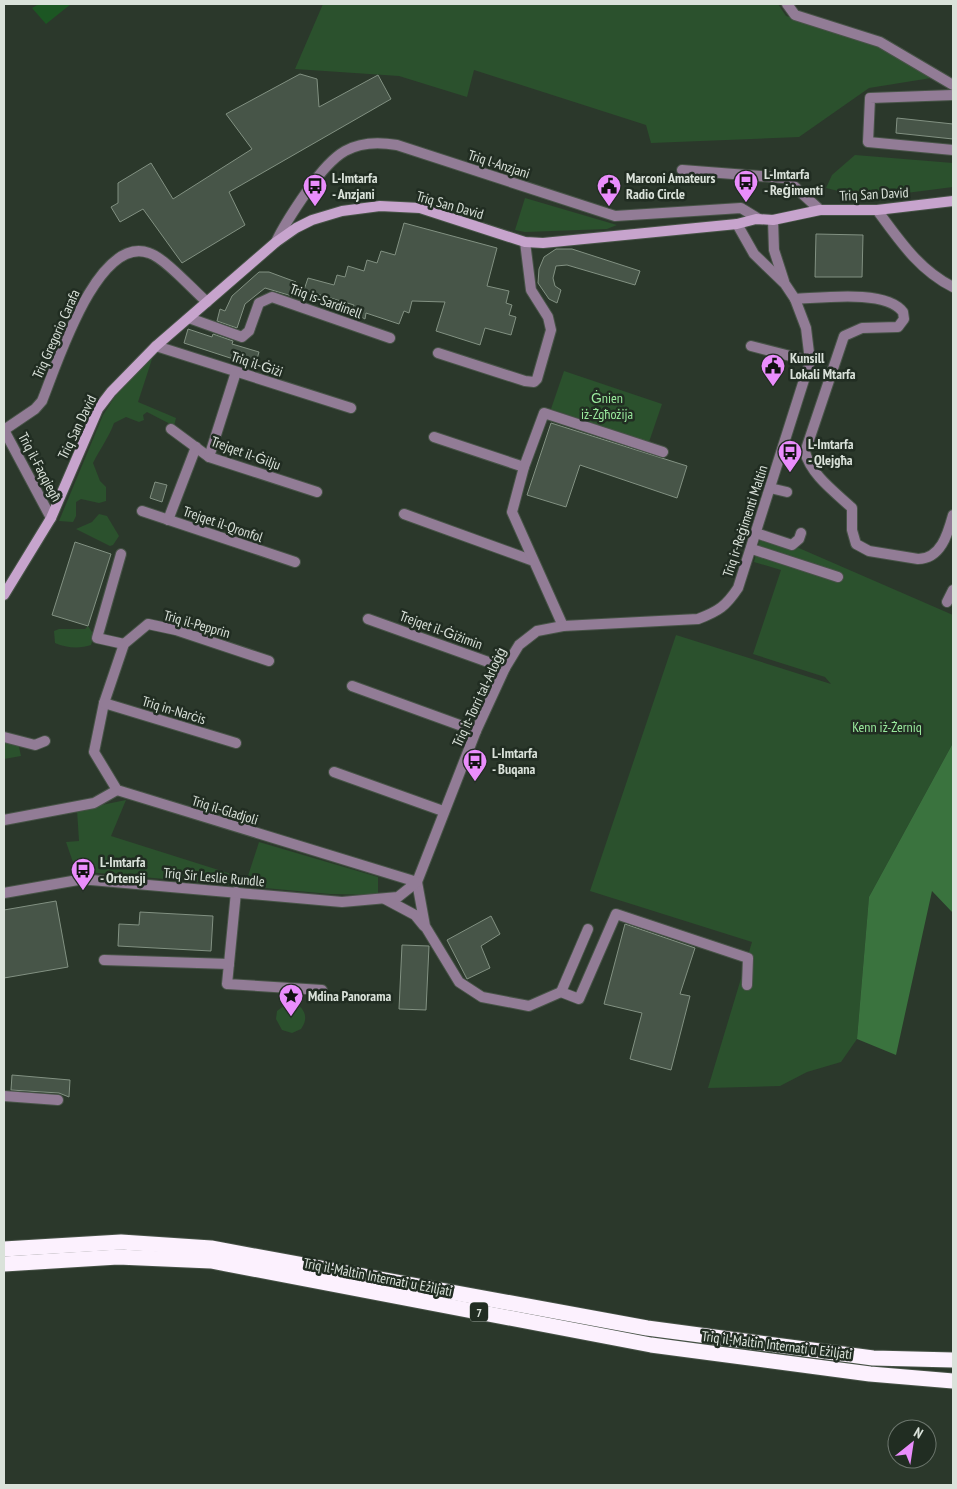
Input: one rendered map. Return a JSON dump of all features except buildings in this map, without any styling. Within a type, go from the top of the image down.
[{"type":"highway","name":"Triq il-Maltin Internati u Eżiljati","points":[[4,1249],[121,1242],[211,1248],[647,1328],[873,1358],[953,1360]]},
{"type":"highway","name":"Triq il-Maltin Internati u Eżiljati","points":[[4,1264],[118,1257],[211,1261],[651,1345],[870,1374],[953,1381]]},
{"type":"street","points":[[786,4],[794,15],[880,42],[953,85]]},
{"type":"street","points":[[953,95],[870,98],[868,142],[953,150]]},
{"type":"street","name":"Triq l-Anzjani","points":[[276,242],[287,220],[324,166],[344,151],[366,143],[398,146],[615,216],[741,208],[760,219]]},
{"type":"street","points":[[682,170],[785,178],[820,210]]},
{"type":"street","name":"Triq San David","points":[[4,595],[51,518],[98,409],[111,392],[156,346],[276,242],[296,228],[325,215],[380,206],[420,208],[525,242],[543,243],[737,224],[760,219],[772,220],[820,210],[877,210],[953,201]]},
{"type":"street","points":[[877,210],[920,265],[934,277],[953,287]]},
{"type":"street","name":"Triq ir-Reġimenti Maltin","points":[[772,220],[774,250],[785,284]]},
{"type":"street","name":"Triq ir-Reġimenti Maltin","points":[[563,626],[698,619],[714,613],[727,604],[738,588],[752,549],[810,362],[806,328],[795,299],[785,284],[754,254],[737,224]]},
{"type":"street","points":[[438,353],[525,381],[534,382],[540,368],[550,323],[530,290],[525,242]]},
{"type":"street","name":"Triq Gregorio Carafa","points":[[4,430],[35,409],[42,400],[81,307],[103,273],[121,256],[137,252],[150,253],[207,302]]},
{"type":"street","points":[[795,299],[862,296],[896,306],[903,312],[904,318],[898,327],[862,328],[844,336],[805,452],[808,462],[816,473],[852,508],[852,530],[856,544],[869,551],[922,560],[932,555],[941,547],[953,515]]},
{"type":"street","name":"Triq is-Sardinell","points":[[189,318],[242,337],[248,331],[259,304],[272,297],[390,338]]},
{"type":"street","name":"Triq il-Ġiżi","points":[[156,346],[351,408]]},
{"type":"street","points":[[751,346],[810,362]]},
{"type":"street","points":[[209,457],[236,372]]},
{"type":"street","points":[[563,626],[531,560],[512,512],[524,468],[544,414],[663,452]]},
{"type":"street","name":"Trejqet il-Ġilju","points":[[171,429],[209,457],[317,492]]},
{"type":"street","name":"Triq il-Faqqiegħ","points":[[4,430],[51,518]]},
{"type":"street","points":[[434,438],[524,468]]},
{"type":"street","points":[[168,520],[196,447]]},
{"type":"street","points":[[770,488],[787,492]]},
{"type":"street","name":"Trejqet il-Qronfol","points":[[142,510],[295,562]]},
{"type":"street","points":[[404,514],[531,560]]},
{"type":"street","points":[[756,533],[792,545],[802,533]]},
{"type":"street","points":[[752,549],[838,577]]},
{"type":"street","points":[[4,820],[94,803],[116,790],[94,752],[104,703],[124,644],[97,638],[120,554]]},
{"type":"street","points":[[947,602],[953,590]]},
{"type":"street","name":"Trejqet il-Ġiżimin","points":[[368,619],[505,668]]},
{"type":"street","name":"Triq il-Pepprin","points":[[124,644],[148,624],[176,630],[269,661]]},
{"type":"street","name":"Triq it-Torri tal-Arloġġ","points":[[417,882],[443,811],[476,731],[505,668],[518,645],[537,631],[563,626]]},
{"type":"street","points":[[352,686],[476,731]]},
{"type":"street","name":"Triq in-Narċis","points":[[104,703],[236,744]]},
{"type":"street","points":[[4,737],[35,744],[45,741]]},
{"type":"street","points":[[334,772],[443,811]]},
{"type":"street","name":"Triq il-Gladjoli","points":[[116,790],[417,882]]},
{"type":"street","name":"Triq Sir Leslie Rundle","points":[[4,893],[78,880],[342,902],[398,897],[417,882]]},
{"type":"street","points":[[417,882],[425,926]]},
{"type":"street","points":[[236,892],[227,984],[322,990]]},
{"type":"street","points":[[386,899],[414,915],[425,926],[459,982],[482,997],[529,1006],[561,992],[588,929]]},
{"type":"street","points":[[561,992],[579,1000],[616,914],[748,958],[747,985]]},
{"type":"street","points":[[104,960],[229,964]]},
{"type":"street","points":[[4,1096],[58,1100]]},
{"type":"green space","points":[[323,4],[778,4],[786,16],[879,46],[931,78],[869,88],[799,137],[651,143],[646,125],[474,70],[467,97],[399,76],[295,69]]},
{"type":"green space","points":[[855,155],[953,163],[953,187],[867,198],[826,188],[832,175]]},
{"type":"green space","points":[[525,198],[617,225],[607,229],[525,232],[515,230]]},
{"type":"green space","points":[[153,356],[138,402],[176,418],[174,426],[147,412],[143,415],[144,420],[139,422],[126,417],[114,423],[93,463],[100,481],[106,487],[106,501],[99,503],[81,499],[76,502],[76,516],[73,522],[59,521],[103,415],[116,395]]},
{"type":"green space","name":"Ġnien iż-Żgħożija","points":[[564,371],[662,404],[649,442],[551,409]]},
{"type":"green space","points":[[99,514],[107,516],[119,536],[113,545],[110,546],[76,529],[92,522]]},
{"type":"green space","name":"Kenn iż-Żerniq","points":[[762,532],[953,615],[953,743],[869,897],[857,1039],[841,1062],[807,1072],[780,1086],[708,1088],[752,942],[590,891],[676,635],[831,684],[825,677],[753,654],[781,570],[754,562]]},
{"type":"green space","points":[[88,626],[94,635],[91,645],[73,647],[55,643],[54,631],[59,629],[85,629]]},
{"type":"green space","points":[[4,742],[12,743],[19,747],[21,756],[4,759]]},
{"type":"green space","points":[[126,800],[111,836],[247,879],[259,842],[378,877],[378,895],[330,894],[76,871],[66,842],[79,841],[77,810]]},
{"type":"green space","points":[[289,988],[298,988],[297,1004],[305,1015],[305,1022],[301,1029],[292,1033],[282,1030],[276,1019],[277,1011],[288,1003]]},
{"type":"shaded area","points":[[39,4],[71,4],[46,24],[32,8]]},
{"type":"shaded area","points":[[953,743],[953,913],[932,891],[896,1055],[857,1039],[869,897]]},
{"type":"place","name":"L-Imtarfa - Reġimenti","points":[[746,203]]},
{"type":"place","name":"L-Imtarfa - Anzjani","points":[[315,207]]},
{"type":"place","name":"Marconi Amateurs Radio Circle","points":[[609,207]]},
{"type":"place","name":"Kunsill Lokali Mtarfa","points":[[773,387]]},
{"type":"place","name":"L-Imtarfa - Qlejgħa","points":[[790,473]]},
{"type":"place","name":"L-Imtarfa - Buqana","points":[[475,782]]},
{"type":"place","name":"L-Imtarfa - Ortensji","points":[[83,891]]},
{"type":"place","name":"Mdina Panorama","points":[[291,1017]]}]
